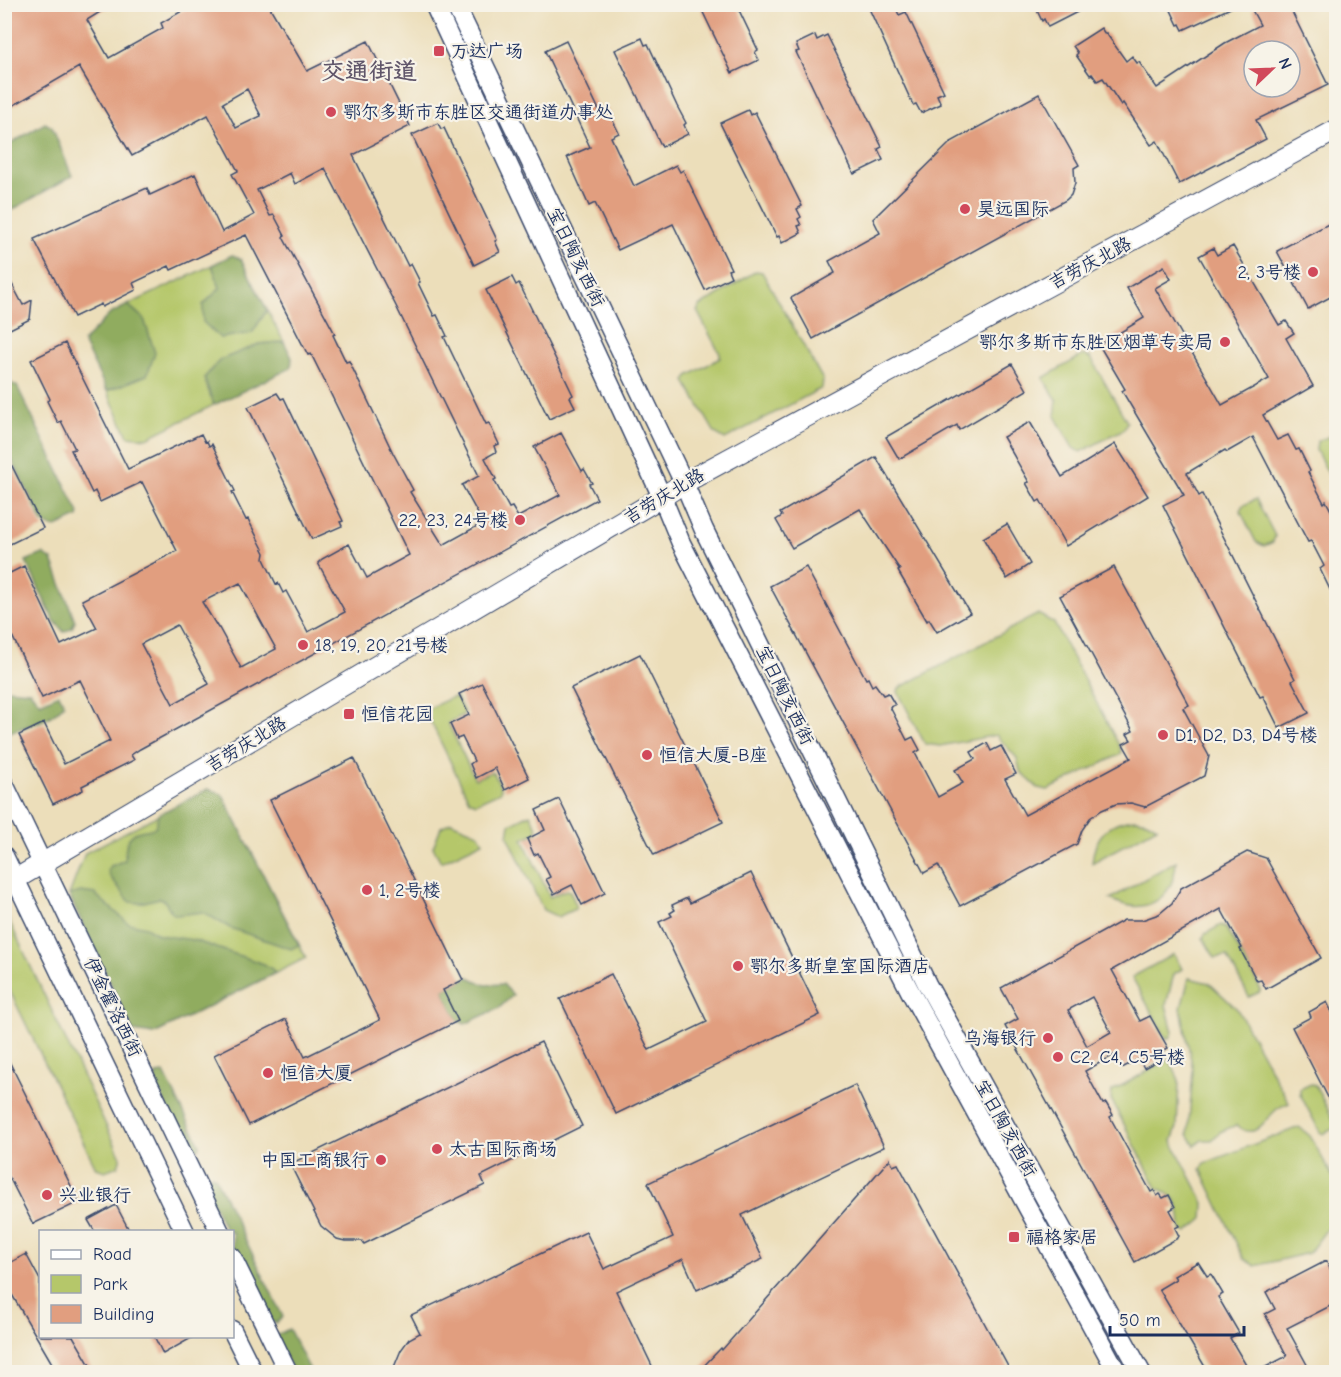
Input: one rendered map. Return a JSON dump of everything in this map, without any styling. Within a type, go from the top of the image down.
[{"type":"main road","name":"吉劳庆北路","points":[[10,883],[684,483],[1336,130]]},
{"type":"street","name":"宝日陶亥西街","points":[[434,4],[663,497],[681,543],[914,999],[1117,1372]]},
{"type":"street","name":"宝日陶亥西街","points":[[455,4],[710,541],[927,984],[1141,1372]]},
{"type":"street","name":"伊金霍洛西街","points":[[4,784],[219,1230]]},
{"type":"street","name":"伊金霍洛西街","points":[[4,856],[10,883],[184,1230]]},
{"type":"street","points":[[234,1261],[288,1372]]},
{"type":"street","points":[[234,1334],[253,1372]]},
{"type":"green space","points":[[45,123],[52,127],[72,176],[5,214],[5,147]]},
{"type":"green space","points":[[232,255],[241,259],[267,310],[252,333],[220,338],[203,322],[203,305],[220,288],[212,265]]},
{"type":"green space","points":[[212,265],[220,288],[203,305],[220,338],[252,333],[267,310],[284,342],[258,344],[204,378],[214,405],[147,438],[128,436],[107,391],[147,375],[144,319],[128,305]]},
{"type":"green space","points":[[756,271],[762,272],[823,380],[822,388],[725,439],[715,433],[685,381],[688,376],[720,358],[697,311],[700,306]]},
{"type":"green space","points":[[128,305],[144,319],[155,353],[147,375],[107,391],[83,342],[110,314]]},
{"type":"green space","points":[[284,342],[292,358],[291,368],[214,405],[204,378],[220,360],[259,344]]},
{"type":"green space","points":[[1083,355],[1091,358],[1127,422],[1124,429],[1081,452],[1073,448],[1055,416],[1057,400],[1043,378]]},
{"type":"green space","points":[[8,382],[17,386],[79,513],[78,517],[54,528],[43,523],[5,446],[5,384]]},
{"type":"green space","points":[[1331,436],[1336,439],[1336,488],[1316,450],[1317,441]]},
{"type":"green space","points":[[1256,499],[1275,536],[1273,542],[1264,546],[1256,542],[1241,512],[1242,506]]},
{"type":"green space","points":[[43,554],[52,560],[75,621],[72,628],[64,632],[53,619],[26,561]]},
{"type":"green space","points":[[1038,614],[1054,623],[1120,747],[1121,754],[1048,790],[1038,788],[1020,771],[1017,758],[996,735],[940,746],[925,744],[898,692],[899,688]]},
{"type":"green space","points":[[6,689],[30,691],[40,703],[59,694],[64,704],[53,715],[10,732],[5,729],[4,691]]},
{"type":"green space","points":[[453,697],[457,698],[464,712],[463,715],[448,723],[475,779],[491,772],[494,773],[501,788],[500,792],[476,803],[469,800],[427,714],[429,708]]},
{"type":"green space","points":[[208,789],[223,796],[306,958],[154,1034],[69,895],[85,853]]},
{"type":"green space","points":[[208,789],[222,794],[299,945],[291,949],[230,928],[203,912],[177,915],[172,913],[164,900],[160,898],[140,903],[130,902],[109,875],[108,869],[111,866],[125,860],[126,846],[132,835],[155,827],[159,814]]},
{"type":"green space","points":[[530,814],[537,832],[523,839],[550,897],[566,890],[570,891],[576,905],[575,909],[558,917],[543,910],[508,836],[510,824]]},
{"type":"green space","points":[[1136,819],[1147,821],[1157,827],[1092,863],[1096,845],[1105,831],[1118,822]]},
{"type":"green space","points":[[451,822],[478,833],[483,842],[441,862],[433,847],[441,827]]},
{"type":"green space","points":[[1176,861],[1170,886],[1155,901],[1135,906],[1110,899]]},
{"type":"green space","points":[[81,892],[95,894],[128,923],[146,927],[159,935],[193,940],[264,964],[275,973],[154,1034],[133,1031],[69,895]]},
{"type":"green space","points":[[5,912],[121,1157],[118,1166],[105,1171],[96,1168],[5,981]]},
{"type":"green space","points":[[1221,925],[1226,927],[1260,988],[1260,992],[1249,997],[1227,956],[1215,958],[1203,938],[1205,934]]},
{"type":"green space","points":[[1174,954],[1182,969],[1174,974],[1166,1005],[1173,1032],[1170,1038],[1166,1038],[1132,977]]},
{"type":"green space","points":[[469,977],[485,985],[503,984],[513,995],[499,1008],[465,1024],[458,1021],[443,990]]},
{"type":"green space","points":[[1189,978],[1209,983],[1237,1009],[1289,1103],[1277,1109],[1254,1131],[1243,1130],[1236,1125],[1220,1132],[1212,1140],[1202,1140],[1195,1146],[1188,1134],[1193,1070],[1181,1008]]},
{"type":"green space","points":[[1169,1059],[1179,1080],[1177,1127],[1172,1141],[1204,1203],[1203,1219],[1187,1232],[1181,1230],[1177,1204],[1170,1195],[1157,1188],[1111,1099],[1112,1091]]},
{"type":"green space","points":[[164,1073],[200,1145],[199,1149],[194,1151],[187,1149],[155,1082],[156,1074]]},
{"type":"green space","points":[[1311,1084],[1315,1085],[1335,1123],[1335,1128],[1323,1134],[1300,1094],[1300,1089]]},
{"type":"green space","points":[[1299,1127],[1310,1136],[1335,1181],[1332,1222],[1309,1253],[1255,1266],[1244,1259],[1201,1169],[1205,1163]]},
{"type":"green space","points":[[211,1175],[215,1177],[283,1317],[276,1323],[268,1321],[234,1248],[234,1230],[226,1230],[204,1185],[205,1178]]},
{"type":"green space","points":[[289,1329],[311,1372],[293,1372],[275,1336]]},
{"type":"building","points":[[4,4],[113,4],[87,20],[109,58],[163,28],[161,23],[194,4],[268,4],[307,71],[368,41],[410,126],[353,155],[408,266],[411,264],[434,316],[437,315],[447,336],[444,337],[486,424],[489,423],[499,444],[494,446],[496,452],[485,458],[496,479],[494,480],[509,508],[512,507],[518,517],[560,495],[534,447],[561,433],[582,471],[584,469],[592,483],[589,484],[597,499],[140,749],[131,755],[134,760],[82,786],[83,790],[53,804],[19,735],[44,723],[64,764],[110,741],[80,680],[42,698],[4,619],[4,576],[24,566],[61,645],[97,628],[82,600],[177,551],[142,482],[100,502],[95,491],[92,493],[71,450],[75,449],[61,421],[58,423],[47,401],[50,399],[31,360],[65,343],[128,469],[201,434],[209,446],[212,444],[235,491],[232,492],[265,553],[264,559],[276,584],[278,583],[283,593],[286,591],[308,632],[345,612],[318,563],[322,559],[349,544],[367,578],[409,555],[311,354],[308,355],[246,235],[171,270],[169,266],[133,283],[136,290],[102,307],[101,304],[74,317],[34,239],[147,188],[150,195],[195,174],[222,232],[254,215],[232,174],[238,171],[208,115],[132,156],[79,67],[4,111]],"holes":[[[247,89],[261,116],[236,128],[223,103]],[[325,168],[479,476],[462,485],[483,523],[443,545],[410,492],[413,490],[349,361],[346,362],[333,335],[335,334],[283,237],[285,236],[274,215],[270,216],[257,190],[290,173],[295,184]],[[240,583],[276,649],[241,668],[202,602]],[[177,625],[209,684],[173,704],[141,644]]]},
{"type":"building","points":[[699,4],[736,4],[758,50],[755,52],[759,60],[732,73]]},
{"type":"building","points":[[867,4],[894,4],[899,15],[906,12],[944,92],[937,95],[941,104],[921,113],[916,104],[913,105]]},
{"type":"building","points":[[1034,4],[1093,4],[1048,27],[1044,19],[1042,21]]},
{"type":"building","points":[[1179,4],[1239,4],[1183,30],[1170,8]]},
{"type":"building","points":[[1264,4],[1288,4],[1328,85],[1302,98],[1302,39],[1242,39],[1242,99],[1299,99],[1256,120],[1266,139],[1179,184],[1157,141],[1151,145],[1103,78],[1097,81],[1092,74],[1090,75],[1076,55],[1078,53],[1073,46],[1101,28],[1126,61],[1132,56],[1137,63],[1139,62],[1157,88],[1225,43],[1260,25],[1252,10]]},
{"type":"building","points":[[815,35],[817,40],[827,35],[882,147],[878,149],[883,160],[854,174],[796,52],[799,51],[796,44]]},
{"type":"building","points":[[642,38],[645,45],[648,44],[686,123],[684,125],[688,134],[662,147],[615,50]]},
{"type":"building","points":[[566,41],[600,112],[607,109],[619,133],[611,137],[634,186],[676,165],[680,172],[683,170],[731,269],[728,270],[731,277],[705,290],[673,224],[618,250],[595,203],[589,206],[567,157],[590,147],[545,51]]},
{"type":"building","name":"昊远国际","points":[[1039,94],[1079,165],[1074,168],[1075,183],[1071,195],[1066,200],[813,339],[791,298],[835,273],[829,261],[880,233],[873,219],[951,142]]},
{"type":"building","points":[[748,110],[750,115],[755,112],[802,206],[797,209],[801,217],[798,219],[801,225],[798,226],[801,233],[782,243],[720,123]]},
{"type":"building","points":[[438,123],[441,129],[444,128],[497,240],[495,241],[500,252],[474,265],[412,135]]},
{"type":"building","name":"2, 3号楼","points":[[1336,220],[1336,294],[1308,309],[1277,251]]},
{"type":"building","points":[[1233,246],[1279,325],[1286,321],[1294,333],[1286,338],[1313,386],[1263,415],[1277,440],[1288,435],[1296,450],[1299,449],[1324,503],[1326,501],[1336,520],[1336,602],[1320,569],[1324,566],[1311,541],[1308,542],[1253,437],[1227,452],[1225,450],[1187,473],[1199,496],[1202,494],[1295,679],[1292,681],[1309,713],[1279,728],[1263,696],[1260,697],[1163,505],[1184,495],[1122,391],[1125,389],[1099,345],[1144,318],[1127,288],[1164,266],[1171,279],[1155,288],[1222,405],[1269,379],[1199,256],[1213,248],[1217,255]]},
{"type":"building","points":[[4,269],[23,305],[32,300],[30,319],[4,332]]},
{"type":"building","points":[[512,277],[516,285],[519,283],[573,395],[570,397],[575,407],[549,419],[486,290]]},
{"type":"building","points":[[1012,364],[1027,390],[959,430],[957,425],[899,459],[886,437]]},
{"type":"building","points":[[277,393],[281,399],[284,398],[343,521],[340,522],[342,526],[312,539],[248,407]]},
{"type":"building","points":[[1030,422],[1062,477],[1115,444],[1148,496],[1066,546],[1040,500],[1037,502],[1026,483],[1029,482],[1003,437]]},
{"type":"building","points":[[4,450],[43,528],[10,544],[4,534]]},
{"type":"building","points":[[876,457],[970,613],[937,632],[929,619],[927,621],[898,571],[900,570],[860,509],[792,548],[776,520],[782,516],[780,513]]},
{"type":"building","points":[[1007,524],[1030,564],[1007,579],[983,538]]},
{"type":"building","name":"D1, D2, D3, D4号楼","points":[[806,567],[866,679],[868,678],[872,686],[875,684],[883,695],[888,693],[895,705],[890,707],[907,740],[913,737],[920,750],[915,753],[938,797],[963,783],[955,770],[975,759],[971,752],[987,743],[991,751],[1001,746],[1016,774],[1005,779],[1025,815],[1131,758],[1123,744],[1131,740],[1127,734],[1133,731],[1060,596],[1114,567],[1189,705],[1183,708],[1209,756],[1204,776],[1145,807],[1131,803],[1116,804],[1102,810],[1090,818],[1077,844],[960,906],[938,865],[924,873],[770,586]]},
{"type":"building","name":"恒信大厦-B座","points":[[640,654],[723,822],[654,855],[571,688]]},
{"type":"building","points":[[482,683],[529,778],[505,790],[495,768],[476,778],[470,764],[474,761],[462,737],[457,739],[450,724],[469,715],[459,694]]},
{"type":"building","name":"1, 2号楼","points":[[354,758],[463,980],[443,990],[458,1021],[249,1125],[214,1055],[286,1019],[305,1057],[380,1020],[270,800]]},
{"type":"building","points":[[559,799],[605,893],[582,905],[572,885],[554,894],[546,879],[550,877],[538,853],[534,855],[527,839],[545,830],[536,810]]},
{"type":"building","name":"C2, C4, C5号楼","points":[[1247,852],[1266,858],[1321,958],[1266,989],[1261,980],[1257,981],[1221,909],[1112,970],[1140,1021],[1150,1016],[1168,1048],[1156,1055],[1159,1060],[1144,1068],[1139,1059],[1122,1068],[1114,1055],[1085,1071],[1103,1104],[1106,1103],[1113,1115],[1110,1117],[1151,1192],[1154,1190],[1157,1196],[1160,1194],[1163,1198],[1169,1195],[1175,1207],[1170,1210],[1179,1226],[1175,1228],[1178,1238],[1135,1262],[1005,1026],[1018,1019],[1001,988],[1124,920],[1142,920],[1159,914],[1172,903],[1181,888]],"holes":[[[1092,997],[1111,1032],[1087,1046],[1068,1010]]]},
{"type":"building","points":[[751,873],[820,1015],[616,1114],[560,999],[611,974],[649,1050],[707,1022],[659,922],[672,916],[670,913],[675,910],[672,905],[687,898],[690,903]]},
{"type":"building","points":[[1327,1002],[1336,1021],[1336,1113],[1292,1027],[1311,1017],[1309,1012]]},
{"type":"building","points":[[541,1042],[582,1126],[481,1176],[485,1185],[364,1244],[362,1241],[337,1239],[321,1226],[290,1164]]},
{"type":"building","points":[[4,1051],[79,1202],[33,1224],[4,1167]]},
{"type":"building","points":[[855,1085],[884,1147],[742,1215],[763,1259],[697,1290],[683,1259],[616,1291],[655,1372],[392,1372],[401,1350],[409,1339],[420,1333],[411,1315],[586,1232],[604,1269],[673,1237],[648,1183]]},
{"type":"building","points":[[890,1159],[893,1166],[898,1164],[1011,1372],[698,1372],[721,1348],[722,1350]]},
{"type":"building","points":[[116,1205],[129,1230],[94,1230],[88,1220]]},
{"type":"building","points":[[26,1254],[39,1278],[39,1338],[74,1338],[94,1372],[57,1372],[4,1281],[4,1266]]},
{"type":"building","points":[[1326,1261],[1336,1280],[1336,1303],[1287,1328],[1311,1372],[1256,1372],[1287,1356],[1265,1314],[1275,1309],[1266,1292]]},
{"type":"building","points":[[1198,1262],[1207,1276],[1211,1274],[1223,1294],[1218,1297],[1239,1333],[1230,1338],[1250,1372],[1208,1372],[1159,1289],[1176,1279],[1174,1276]]},
{"type":"building","points":[[155,1338],[191,1338],[163,1354]]},
{"type":"place","name":"万达广场","points":[[439,51]]},
{"type":"place","name":"鄂尔多斯市东胜区交通街道办事处","points":[[331,112]]},
{"type":"place","name":"昊远国际","points":[[965,209]]},
{"type":"place","name":"2, 3号楼","points":[[1313,272]]},
{"type":"place","name":"鄂尔多斯市东胜区烟草专卖局","points":[[1225,342]]},
{"type":"place","name":"22, 23, 24号楼","points":[[520,520]]},
{"type":"place","name":"18, 19, 20, 21号楼","points":[[303,645]]},
{"type":"place","name":"恒信花园","points":[[349,714]]},
{"type":"place","name":"D1, D2, D3, D4号楼","points":[[1163,735]]},
{"type":"place","name":"恒信大厦-B座","points":[[647,755]]},
{"type":"place","name":"1, 2号楼","points":[[367,890]]},
{"type":"place","name":"鄂尔多斯皇室国际酒店","points":[[738,966]]},
{"type":"place","name":"乌海银行","points":[[1048,1038]]},
{"type":"place","name":"C2, C4, C5号楼","points":[[1058,1057]]},
{"type":"place","name":"恒信大厦","points":[[268,1073]]},
{"type":"place","name":"太古国际商场","points":[[437,1149]]},
{"type":"place","name":"中国工商银行","points":[[381,1160]]},
{"type":"place","name":"兴业银行","points":[[47,1195]]},
{"type":"place","name":"福格家居","points":[[1014,1237]]},
{"type":"district","name":"交通街道","points":[[369,71]]}]
